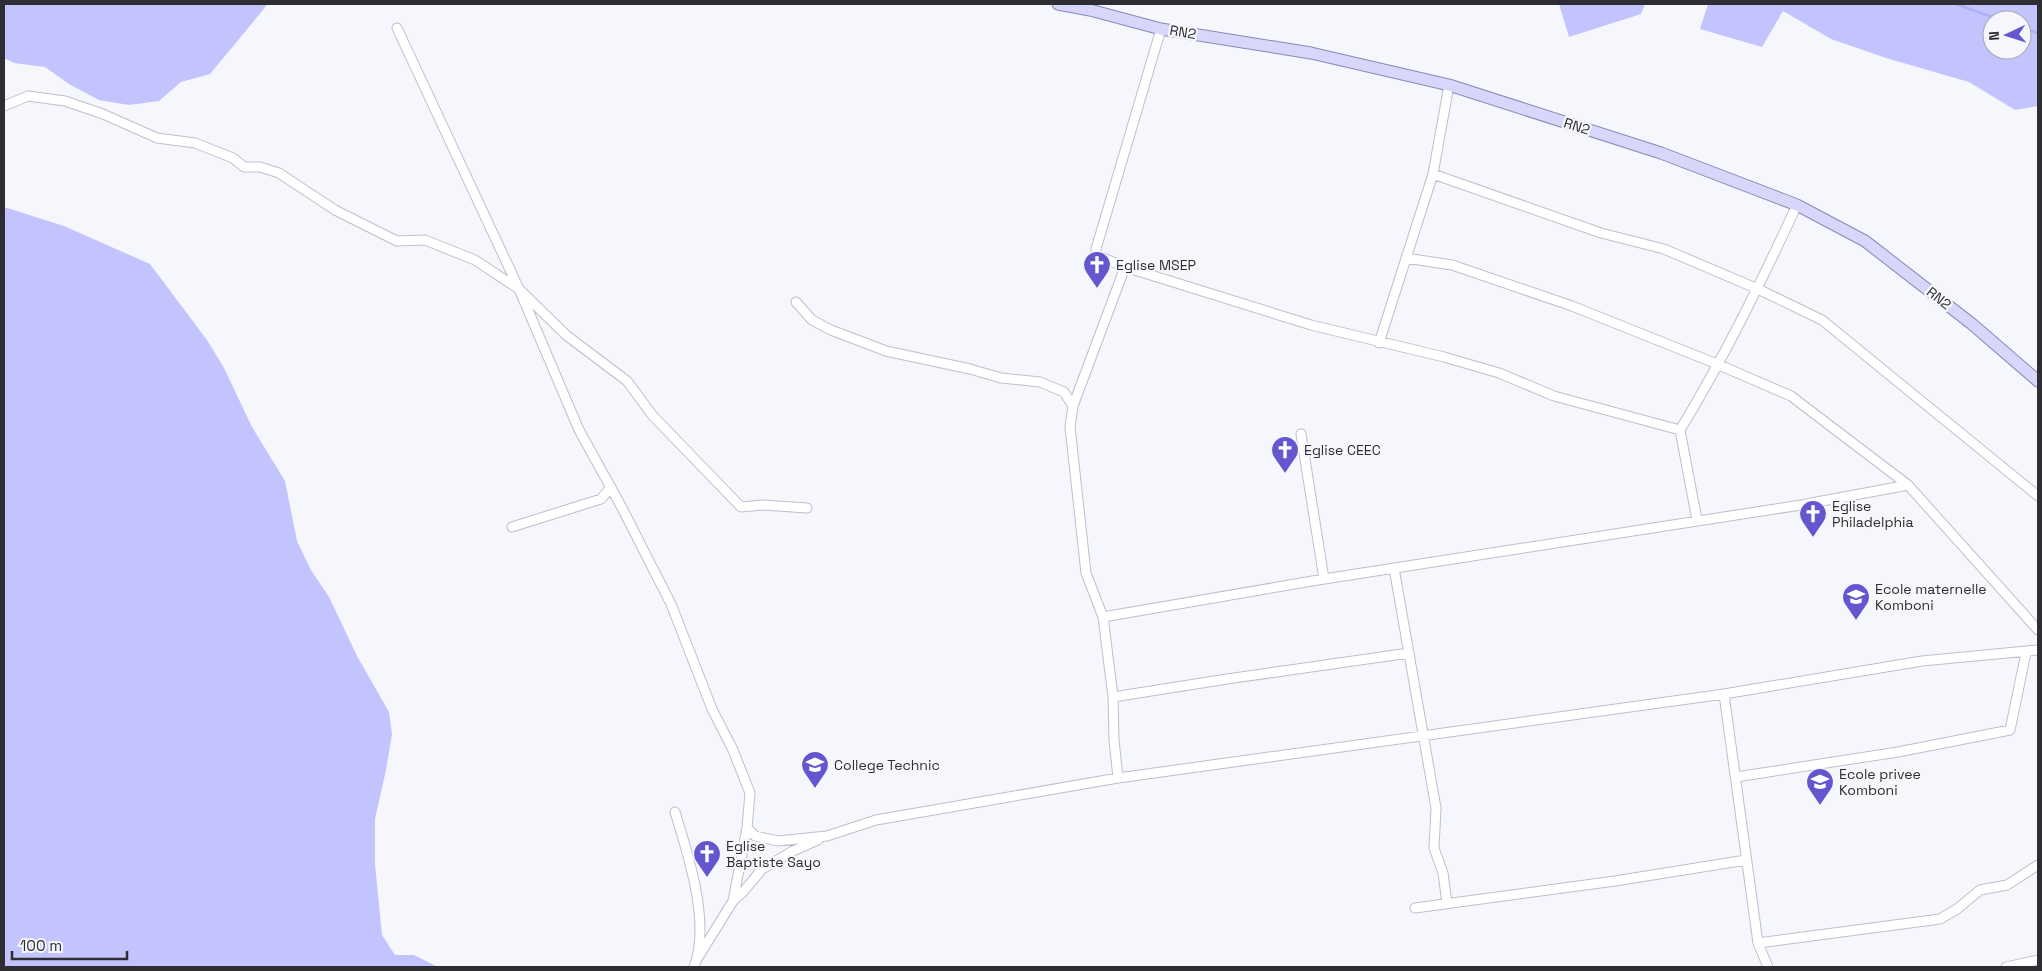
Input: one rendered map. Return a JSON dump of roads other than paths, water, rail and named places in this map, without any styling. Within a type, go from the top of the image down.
[{"type":"main road","name":"RN2","points":[[1058,4],[1161,28],[1311,53],[1449,85],[1661,153],[1798,205],[1866,241],[1972,324],[2038,381]]},
{"type":"street","points":[[397,28],[519,289],[579,430],[611,487],[671,604],[712,709],[733,750],[750,794],[748,828],[733,901]]},
{"type":"street","points":[[1161,28],[1096,254],[1125,267],[1312,325],[1499,373],[1554,396],[1680,430]]},
{"type":"street","points":[[1379,343],[1433,174],[1449,85]]},
{"type":"street","points":[[4,106],[28,96],[65,101],[103,114],[157,138],[195,143],[233,158],[244,167],[260,167],[279,173],[335,210],[397,241],[425,240],[475,260],[519,289],[566,334],[627,381],[653,416],[741,507],[763,505],[807,508]]},
{"type":"street","points":[[1433,174],[1601,233],[1664,249],[1758,289],[1822,320],[2038,496]]},
{"type":"street","points":[[1697,520],[1680,430],[1700,398],[1758,289],[1798,205]]},
{"type":"street","points":[[1406,258],[1452,265],[1554,300],[1717,364],[1791,396],[1908,485],[2038,630]]},
{"type":"street","points":[[1118,778],[1114,740],[1113,697],[1103,617],[1086,573],[1070,427],[1073,406],[1125,267]]},
{"type":"street","points":[[796,302],[812,320],[886,351],[970,368],[1001,378],[1040,382],[1064,392],[1073,406]]},
{"type":"street","points":[[1301,434],[1324,579]]},
{"type":"street","points":[[1103,617],[1324,579],[1801,505],[1908,485]]},
{"type":"street","points":[[512,526],[601,499],[611,487]]},
{"type":"street","points":[[1394,568],[1436,808],[1434,848],[1443,873],[1447,904]]},
{"type":"street","points":[[696,963],[733,901],[762,869],[793,851],[827,836],[876,820],[1118,778],[1423,734],[1724,694],[1922,661],[2038,650]]},
{"type":"street","points":[[1736,777],[1898,752],[2010,730],[2026,652]]},
{"type":"street","points":[[1113,697],[1409,653]]},
{"type":"street","points":[[1724,694],[1758,943],[1768,967]]},
{"type":"street","points":[[675,812],[691,866],[700,922],[696,963]]},
{"type":"street","points":[[748,828],[755,836],[778,841],[827,836]]},
{"type":"street","points":[[1415,908],[1615,881],[1746,860]]},
{"type":"street","points":[[1758,943],[1940,919],[1958,909],[1980,890],[2007,885],[2038,865]]},
{"type":"street","points":[[2006,967],[2035,963]]},
{"type":"waterway","points":[[1956,4],[1982,13]]},
{"type":"waterway","points":[[2032,31],[2038,33]]},
{"type":"place","name":"Eglise MSEP","points":[[1097,289]]},
{"type":"place","name":"Eglise CEEC","points":[[1285,474]]},
{"type":"place","name":"Eglise Philadelphia","points":[[1813,538]]},
{"type":"place","name":"Ecole maternelle Komboni","points":[[1856,621]]},
{"type":"place","name":"College Technic","points":[[815,789]]},
{"type":"place","name":"Ecole privee Komboni","points":[[1820,806]]},
{"type":"place","name":"Eglise Baptiste Sayo","points":[[707,878]]}]
